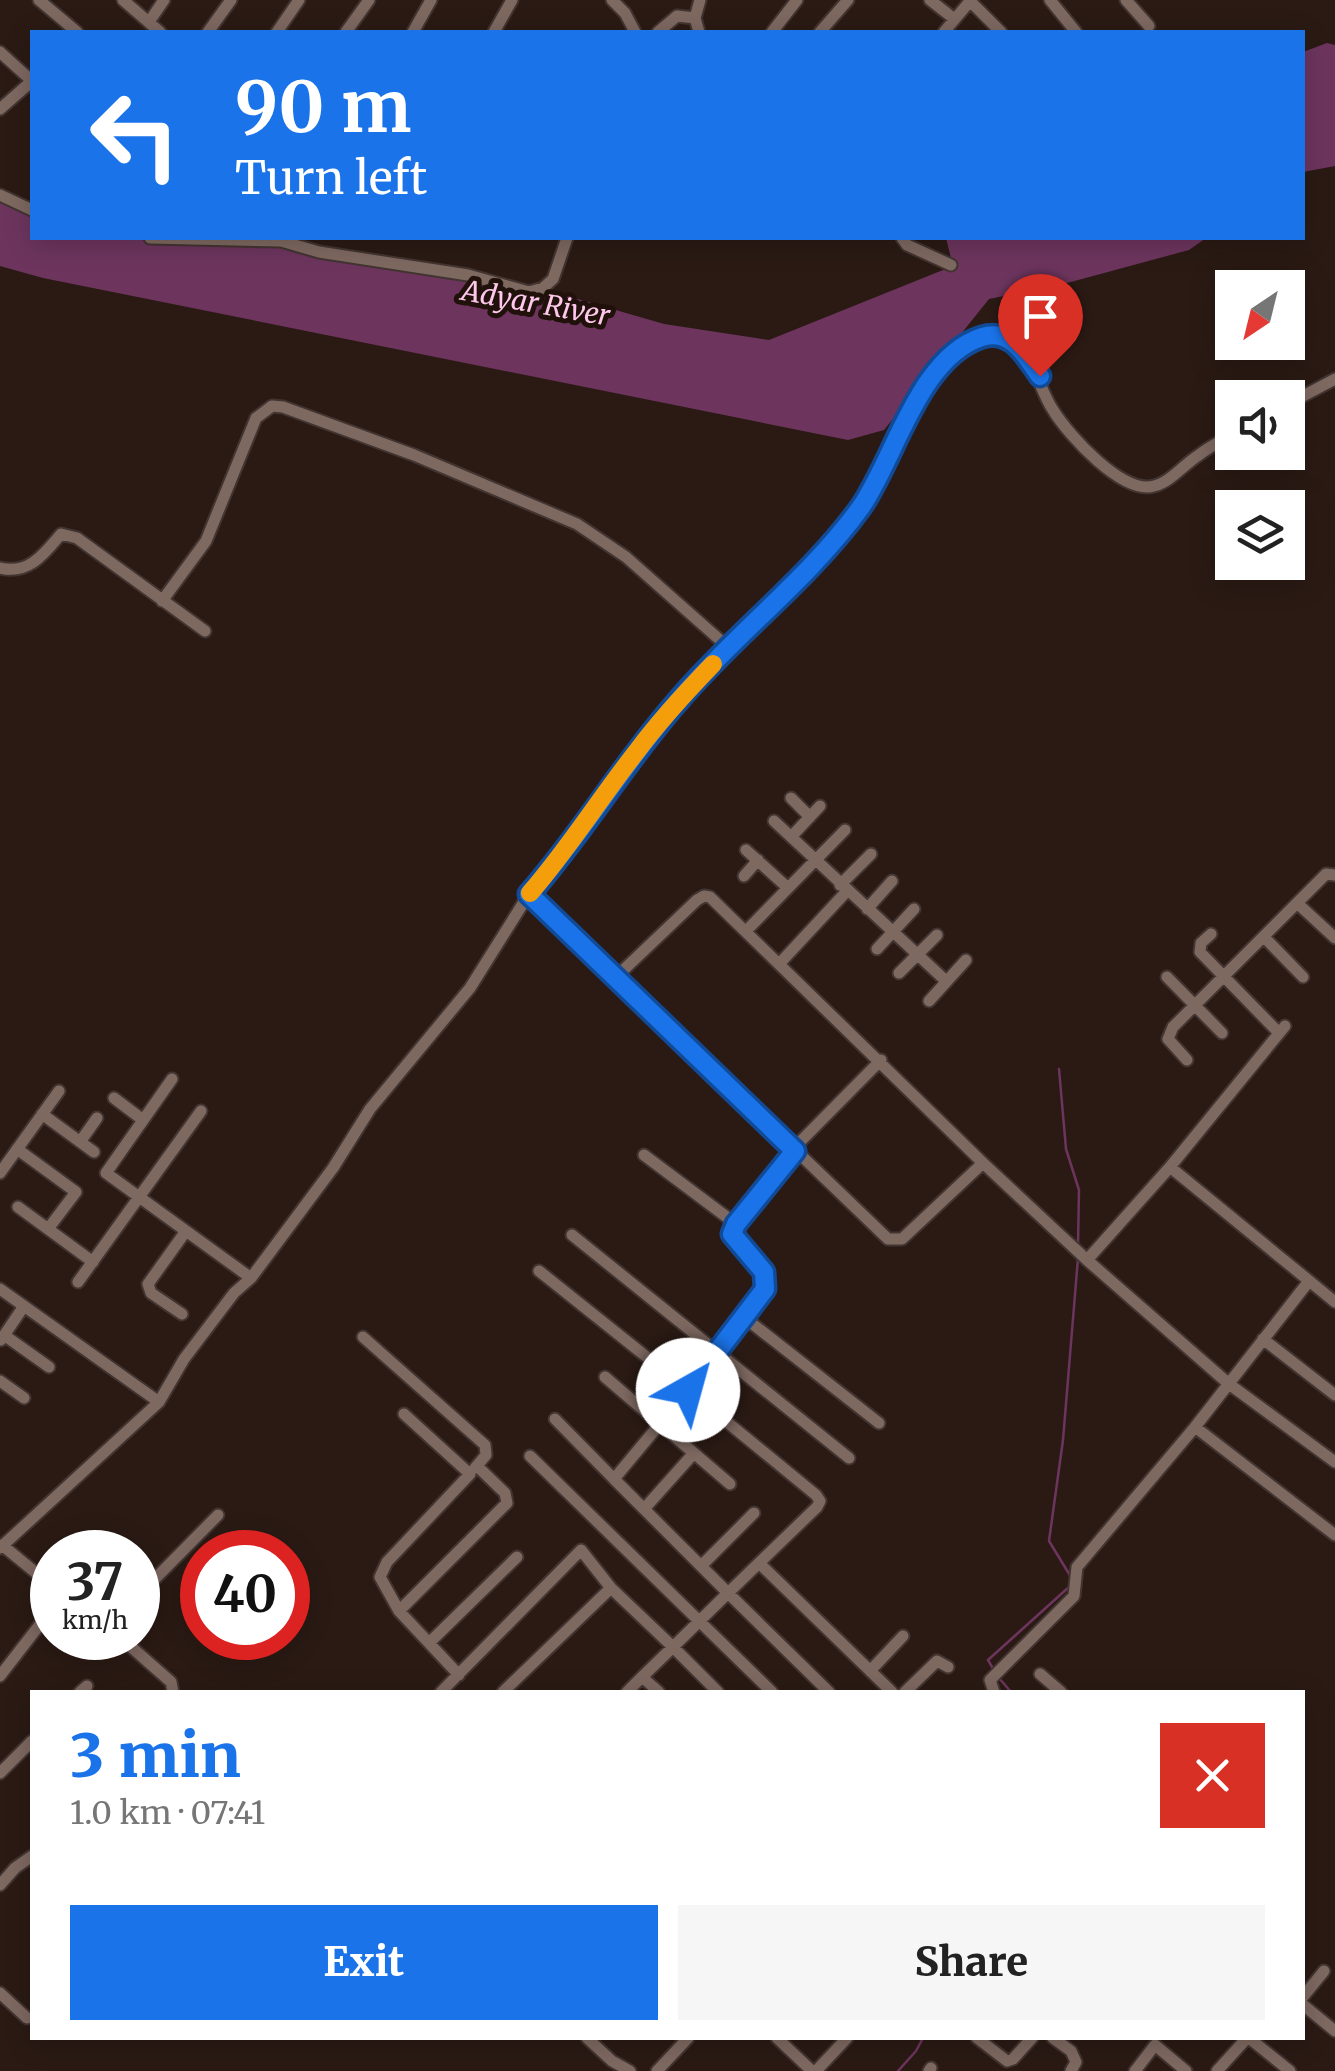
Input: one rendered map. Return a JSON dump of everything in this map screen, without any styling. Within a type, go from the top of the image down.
[{"type":"street","points":[[40,0],[75,30]]},
{"type":"street","points":[[123,0],[158,30]]},
{"type":"street","points":[[149,22],[164,0]]},
{"type":"street","points":[[209,30],[231,0]]},
{"type":"street","points":[[278,30],[299,0]]},
{"type":"street","points":[[347,30],[368,0]]},
{"type":"street","points":[[414,30],[431,0]]},
{"type":"street","points":[[495,30],[512,0]]},
{"type":"street","points":[[612,0],[634,30]]},
{"type":"street","points":[[698,30],[695,18],[700,0]]},
{"type":"street","points":[[774,30],[797,0]]},
{"type":"street","points":[[822,30],[848,0]]},
{"type":"street","points":[[930,0],[953,18]]},
{"type":"street","points":[[945,30],[971,0],[999,30]]},
{"type":"street","points":[[1050,0],[1074,30]]},
{"type":"street","points":[[1126,0],[1148,26]]},
{"type":"street","points":[[660,30],[677,16],[695,18]]},
{"type":"street","points":[[0,52],[30,79]]},
{"type":"street","points":[[0,110],[30,83]]},
{"type":"street","points":[[0,195],[30,209]]},
{"type":"street","points":[[221,240],[292,242],[319,252],[468,276],[529,292],[543,288],[553,279],[566,240]]},
{"type":"street","points":[[908,240],[950,265]]},
{"type":"street","points":[[30,1569],[1,1547],[159,1402],[184,1359],[234,1293],[251,1278],[333,1168],[370,1109],[470,988],[529,894],[637,750],[680,698],[860,507],[923,389],[946,362],[986,336],[1006,338],[1018,345],[1040,376],[1056,415],[1110,472],[1133,487],[1161,484],[1215,445]]},
{"type":"street","points":[[1305,395],[1335,378]]},
{"type":"street","points":[[162,602],[197,557],[256,418],[272,406],[414,454],[578,524],[626,558],[729,648]]},
{"type":"street","points":[[0,568],[35,564],[61,534],[77,538],[205,632]]},
{"type":"street","points":[[791,798],[810,817]]},
{"type":"street","points":[[791,837],[820,806]]},
{"type":"street","points":[[774,821],[946,981]]},
{"type":"street","points":[[746,930],[845,830]]},
{"type":"street","points":[[746,850],[788,888]]},
{"type":"street","points":[[780,963],[870,854]]},
{"type":"street","points":[[744,876],[758,860]]},
{"type":"street","points":[[1186,1060],[1168,1039],[1173,1027],[1326,874],[1335,876]]},
{"type":"street","points":[[867,909],[892,881]]},
{"type":"street","points":[[529,894],[881,1234],[896,1241],[902,1239],[983,1163]]},
{"type":"street","points":[[615,978],[704,896],[710,897],[1087,1260],[1229,1384],[1335,1462]]},
{"type":"street","points":[[1297,903],[1335,938]]},
{"type":"street","points":[[877,950],[914,909]]},
{"type":"street","points":[[1087,1260],[1170,1167],[1282,1030],[1198,948],[1211,934]]},
{"type":"street","points":[[899,973],[937,935]]},
{"type":"street","points":[[1264,938],[1303,977]]},
{"type":"street","points":[[928,1001],[966,960]]},
{"type":"street","points":[[1166,977],[1222,1033]]},
{"type":"street","points":[[688,1390],[765,1289],[764,1272],[734,1240],[736,1224],[794,1150],[880,1060]]},
{"type":"street","points":[[172,1079],[106,1173],[251,1278]]},
{"type":"street","points":[[0,1172],[58,1091]]},
{"type":"street","points":[[114,1098],[144,1120]]},
{"type":"street","points":[[78,1282],[201,1111]]},
{"type":"street","points":[[42,1114],[94,1152]]},
{"type":"street","points":[[80,1142],[97,1118]]},
{"type":"street","points":[[17,1149],[76,1192],[48,1229]]},
{"type":"street","points":[[644,1155],[736,1224]]},
{"type":"street","points":[[1170,1167],[1335,1302]]},
{"type":"street","points":[[18,1207],[93,1262]]},
{"type":"street","points":[[182,1314],[151,1293],[148,1284],[186,1231]]},
{"type":"street","points":[[572,1235],[849,1458]]},
{"type":"street","points":[[539,1271],[820,1501],[809,1517],[629,1690]]},
{"type":"street","points":[[993,1690],[990,1680],[1074,1596],[1077,1567],[1195,1427],[1309,1281]]},
{"type":"street","points":[[0,1289],[159,1402]]},
{"type":"street","points":[[24,1306],[2,1338],[49,1367]]},
{"type":"street","points":[[745,1318],[879,1423]]},
{"type":"street","points":[[364,1336],[485,1445],[486,1454],[474,1470],[381,1571],[380,1577],[399,1611],[459,1674]]},
{"type":"street","points":[[1264,1339],[1335,1395]]},
{"type":"street","points":[[605,1377],[730,1484]]},
{"type":"street","points":[[0,1381],[24,1398]]},
{"type":"street","points":[[399,1611],[507,1503],[504,1494],[404,1414]]},
{"type":"street","points":[[556,1419],[827,1690]]},
{"type":"street","points":[[614,1479],[659,1424]]},
{"type":"street","points":[[1195,1427],[1334,1534]]},
{"type":"street","points":[[644,1509],[694,1453]]},
{"type":"street","points":[[530,1456],[770,1690]]},
{"type":"street","points":[[160,1573],[218,1514]]},
{"type":"street","points":[[700,1566],[754,1514]]},
{"type":"street","points":[[443,1690],[581,1550],[611,1588],[716,1690]]},
{"type":"street","points":[[428,1643],[518,1557]]},
{"type":"street","points":[[760,1564],[890,1690]]},
{"type":"street","points":[[505,1690],[611,1588]]},
{"type":"street","points":[[870,1671],[903,1636]]},
{"type":"street","points":[[0,1676],[30,1637]]},
{"type":"street","points":[[146,1660],[171,1682],[172,1690]]},
{"type":"street","points":[[907,1690],[936,1661],[948,1668]]},
{"type":"street","points":[[1040,1674],[1060,1690]]},
{"type":"street","points":[[642,1677],[657,1690]]},
{"type":"street","points":[[0,1773],[30,1743]]},
{"type":"street","points":[[0,1885],[30,1857]]},
{"type":"street","points":[[1305,1997],[1324,1970]]},
{"type":"street","points":[[0,1993],[27,2018]]},
{"type":"street","points":[[1305,2004],[1335,2032]]},
{"type":"street","points":[[589,2040],[630,2071]]},
{"type":"street","points":[[657,2071],[683,2040]]},
{"type":"street","points":[[779,2040],[814,2071],[845,2040]]},
{"type":"street","points":[[980,2040],[1007,2061],[1030,2040]]},
{"type":"street","points":[[1055,2040],[1075,2056],[1072,2071]]},
{"type":"street","points":[[1217,2071],[1246,2040]]},
{"type":"street","points":[[1251,2040],[1290,2071]]},
{"type":"street","points":[[1135,2071],[1151,2041],[1186,2071]]},
{"type":"water","points":[[1327,43],[1335,45],[1335,166],[1305,172],[1305,51]]},
{"type":"water","name":"Adyar River","points":[[0,194],[30,208],[30,240],[213,240],[314,245],[550,291],[664,324],[769,340],[953,266],[946,240],[1203,240],[1189,250],[1056,286],[989,299],[884,430],[848,440],[43,278],[0,266]]},
{"type":"waterway","points":[[1059,1069],[1066,1149],[1079,1190],[1078,1245]]},
{"type":"waterway","points":[[1071,1577],[1049,1541],[1063,1440],[1078,1258]]},
{"type":"waterway","points":[[995,1672],[988,1660],[1069,1587]]},
{"type":"waterway","points":[[999,1678],[1009,1690]]},
{"type":"waterway","points":[[898,2071],[922,2040]]},
{"type":"slow traffic","points":[[530,893],[637,750],[713,664]]},
{"type":"route","points":[[688,1390],[765,1289],[764,1272],[732,1234],[795,1151],[529,894],[680,698],[860,507],[912,406],[946,362],[974,341],[996,336],[1018,345],[1040,376]]}]
